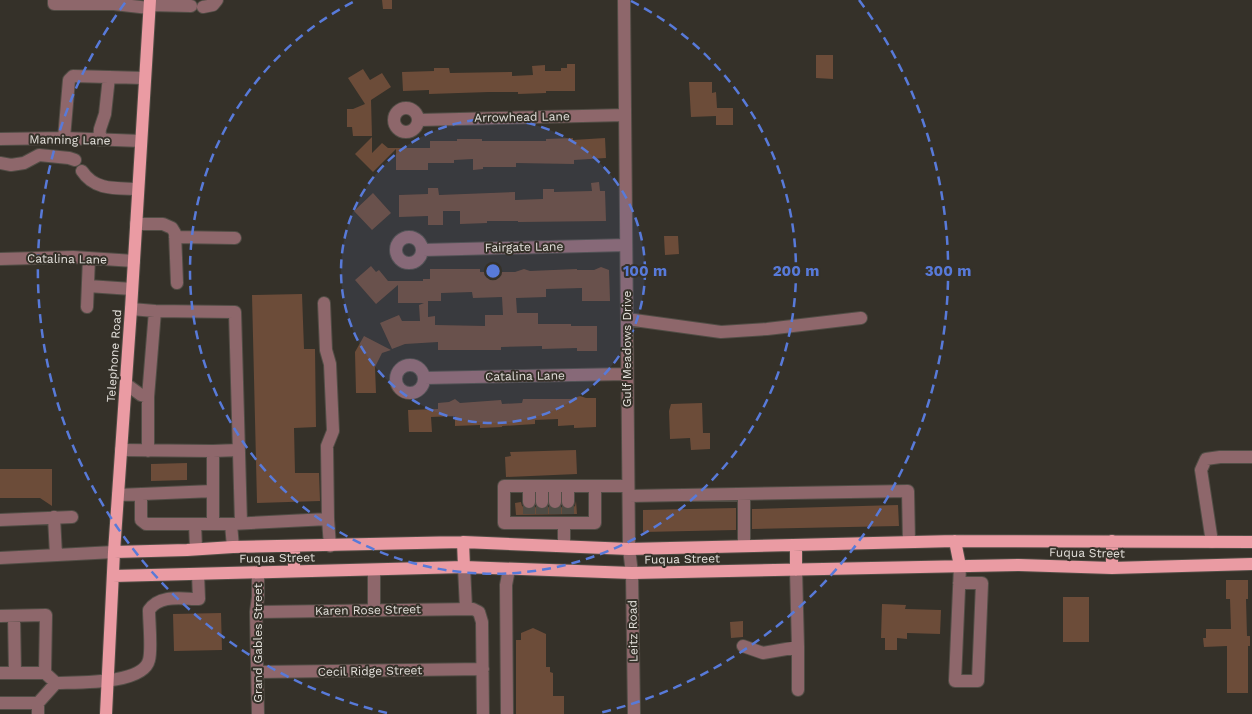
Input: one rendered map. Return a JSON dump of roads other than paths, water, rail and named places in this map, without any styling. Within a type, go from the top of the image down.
[{"type":"main road","name":"Telephone Road","points":[[106,714],[114,552],[149,5]]},
{"type":"main road","name":"Fuqua Street","points":[[114,552],[187,550],[196,548],[463,542],[629,549],[955,541],[1252,542]]},
{"type":"main road","points":[[955,541],[960,566]]},
{"type":"main road","points":[[1112,541],[1112,568]]},
{"type":"main road","points":[[463,542],[464,567]]},
{"type":"main road","points":[[796,545],[796,570]]},
{"type":"main road","points":[[294,546],[294,572]]},
{"type":"main road","name":"Fuqua Street","points":[[113,576],[464,567],[632,573],[960,566],[1112,568],[1252,564]]},
{"type":"street","points":[[54,0],[54,4],[114,2],[197,6],[213,5],[217,0]]},
{"type":"street","name":"Gulf Meadows Drive","points":[[624,0],[629,549]]},
{"type":"street","points":[[64,138],[72,76],[144,78]]},
{"type":"street","points":[[99,140],[109,77]]},
{"type":"street","name":"Arrowhead Lane","points":[[419,120],[625,115]]},
{"type":"street","name":"Manning Lane","points":[[0,139],[64,138],[140,141]]},
{"type":"street","points":[[39,155],[42,139]]},
{"type":"street","points":[[0,162],[11,165],[24,164],[39,155],[75,160]]},
{"type":"street","points":[[82,171],[93,183],[106,188],[138,189]]},
{"type":"street","points":[[136,224],[168,225],[172,228],[175,237],[177,283]]},
{"type":"street","points":[[175,237],[235,238]]},
{"type":"street","name":"Fairgate Lane","points":[[422,250],[626,245]]},
{"type":"street","points":[[87,307],[89,258]]},
{"type":"street","name":"Catalina Lane","points":[[0,259],[89,258],[134,260]]},
{"type":"street","points":[[88,286],[132,289]]},
{"type":"street","points":[[324,303],[326,350],[330,364],[333,431],[327,446],[330,546]]},
{"type":"street","points":[[131,309],[235,312],[239,450],[236,524],[232,547]]},
{"type":"street","points":[[148,451],[148,397],[155,311]]},
{"type":"street","points":[[627,319],[720,332],[767,329],[861,318]]},
{"type":"street","name":"Catalina Lane","points":[[424,378],[627,374]]},
{"type":"street","points":[[126,384],[141,395],[148,397]]},
{"type":"street","points":[[121,450],[239,450]]},
{"type":"street","points":[[213,450],[214,524]]},
{"type":"street","points":[[1212,542],[1201,470],[1206,459],[1220,457],[1252,458]]},
{"type":"street","points":[[595,486],[595,523],[556,514],[529,513],[504,523],[504,486],[595,486],[628,491],[744,494],[908,491],[909,542]]},
{"type":"street","points":[[529,486],[529,513]]},
{"type":"street","points":[[555,486],[556,514],[564,546]]},
{"type":"street","points":[[555,486],[556,514]]},
{"type":"street","points":[[118,494],[213,492]]},
{"type":"street","points":[[141,494],[141,520],[146,524],[236,524],[328,519]]},
{"type":"street","points":[[744,494],[744,546]]},
{"type":"street","points":[[0,520],[72,516]]},
{"type":"street","points":[[54,517],[56,555]]},
{"type":"street","points":[[194,524],[196,548]]},
{"type":"street","name":"Leitz Road","points":[[629,549],[632,573],[634,714]]},
{"type":"street","points":[[0,558],[114,552]]},
{"type":"street","points":[[959,582],[982,582],[978,681],[955,681],[959,582],[960,566]]},
{"type":"street","points":[[464,567],[473,610],[482,622],[484,714]]},
{"type":"street","points":[[507,714],[506,585],[509,569]]},
{"type":"street","points":[[374,570],[374,610]]},
{"type":"street","points":[[796,570],[798,690]]},
{"type":"street","name":"Grand Gables Street","points":[[258,572],[256,612],[258,714]]},
{"type":"street","points":[[0,673],[44,673],[56,683],[127,678],[145,669],[149,660],[149,610],[153,604],[160,600],[199,599],[198,574]]},
{"type":"street","name":"Karen Rose Street","points":[[256,612],[473,610]]},
{"type":"street","points":[[0,616],[46,615],[44,673]]},
{"type":"street","points":[[14,616],[15,673]]},
{"type":"street","points":[[744,646],[763,653],[798,647]]},
{"type":"street","name":"Cecil Ridge Street","points":[[257,672],[483,669]]},
{"type":"street","points":[[0,703],[38,708],[56,683]]},
{"type":"tunnel","points":[[529,502],[529,514]]},
{"type":"tunnel","points":[[542,502],[542,514]]},
{"type":"tunnel","points":[[555,502],[555,514]]},
{"type":"tunnel","points":[[568,502],[568,514]]}]
